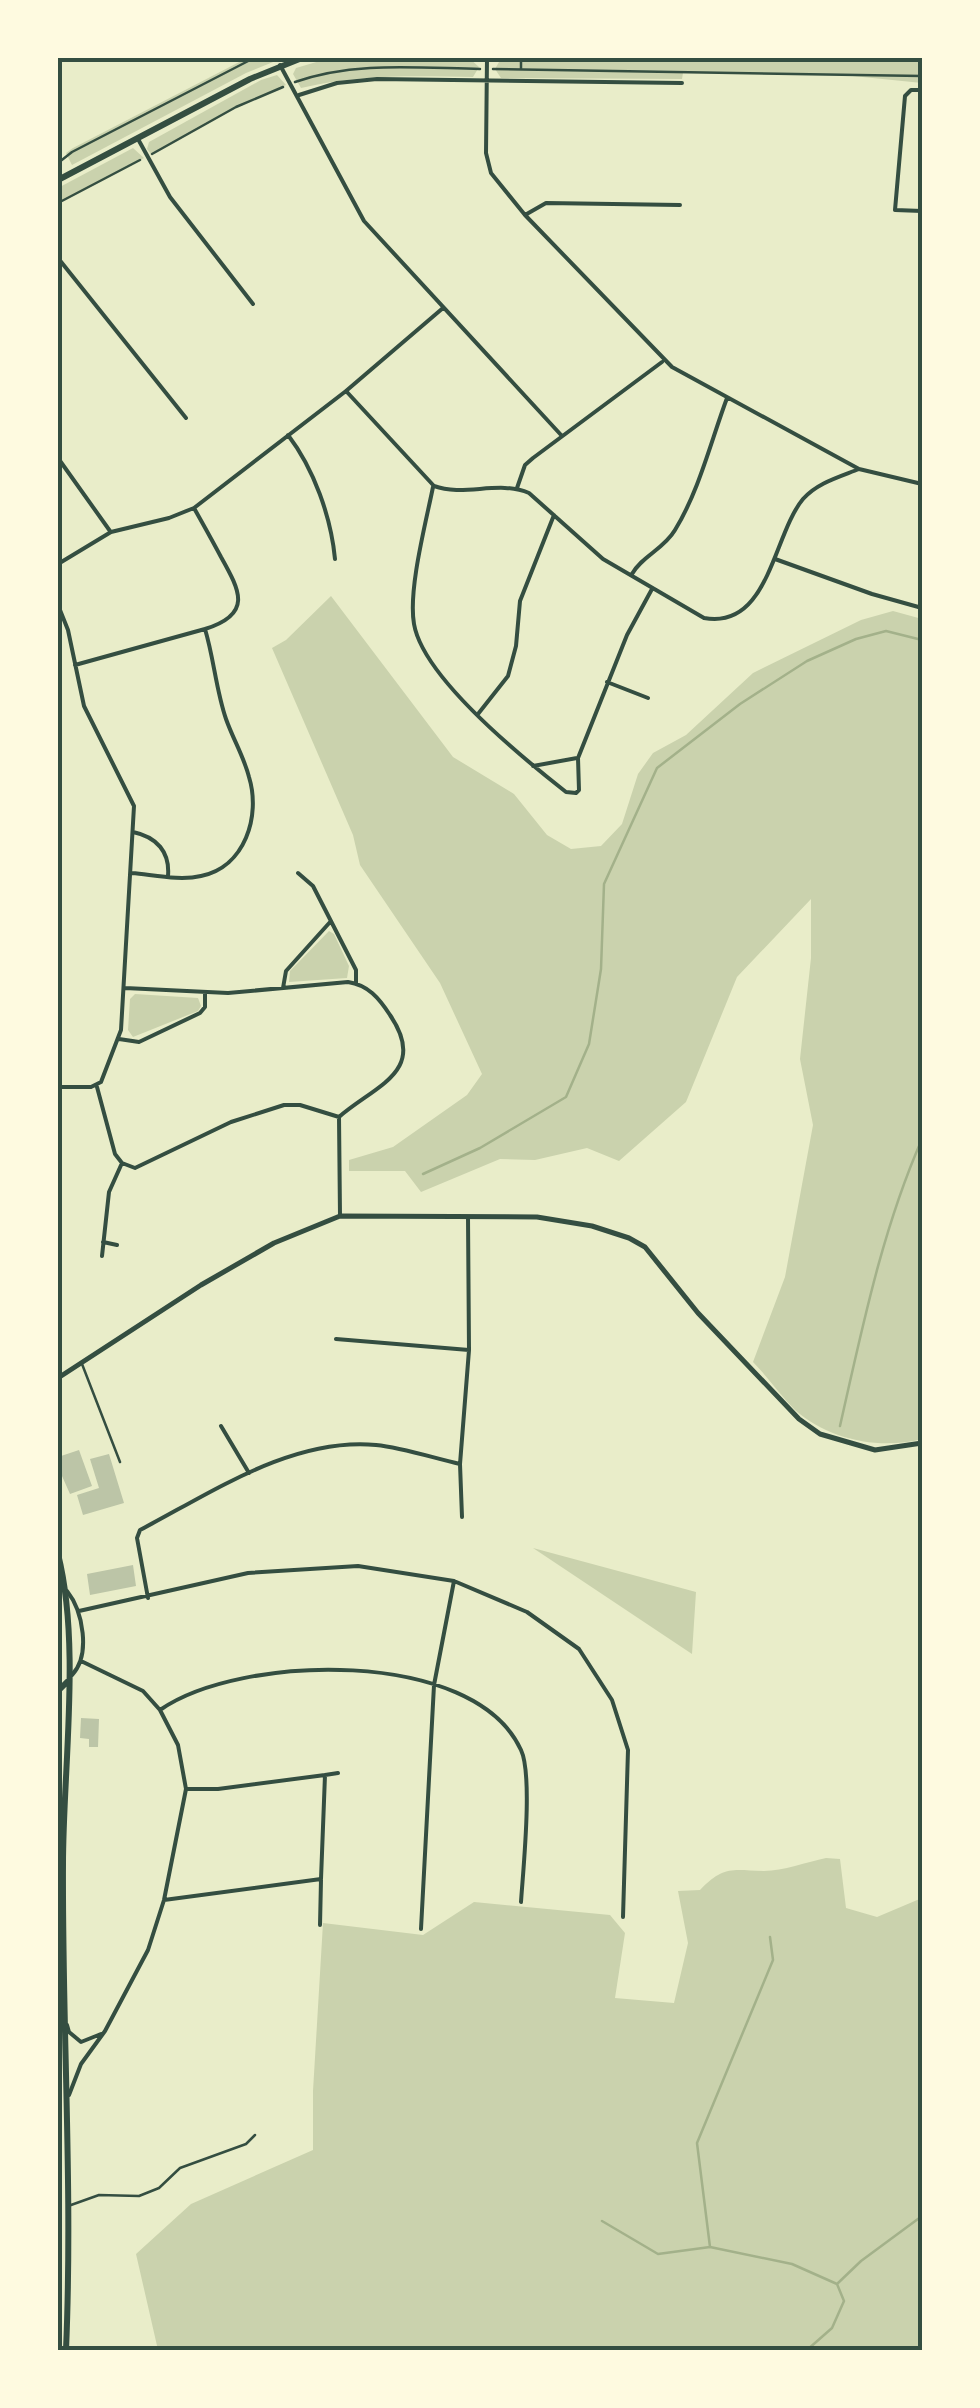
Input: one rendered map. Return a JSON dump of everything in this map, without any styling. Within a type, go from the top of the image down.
[{"type":"main road","points":[[58,178],[280,65],[302,58]]},
{"type":"main road","points":[[58,1554],[64,1587],[68,1679],[63,1870],[69,2205],[66,2350]]},
{"type":"main road","points":[[58,1691],[68,1679]]},
{"type":"street","points":[[487,58],[487,165],[526,214],[664,361],[858,470],[922,484]]},
{"type":"street","points":[[280,65],[364,220],[562,436]]},
{"type":"street","points":[[298,96],[319,87],[366,80],[682,83]]},
{"type":"street","points":[[922,90],[911,90],[905,96],[895,210],[922,212]]},
{"type":"street","points":[[138,139],[170,197],[253,304]]},
{"type":"street","points":[[526,214],[546,203],[680,205]]},
{"type":"street","points":[[58,258],[186,418]]},
{"type":"street","points":[[58,564],[110,532],[194,508],[346,391],[443,308]]},
{"type":"street","points":[[517,488],[526,466],[664,361]]},
{"type":"street","points":[[346,391],[434,486],[452,490],[517,488],[529,493],[590,549],[652,589],[704,618],[715,620],[727,617],[753,598],[776,559],[785,530],[807,495],[818,486],[858,470]]},
{"type":"street","points":[[630,576],[678,526],[726,398]]},
{"type":"street","points":[[288,435],[301,454],[330,525],[335,559]]},
{"type":"street","points":[[58,458],[110,532]]},
{"type":"street","points":[[434,486],[414,596],[414,624],[431,660],[478,714],[566,792],[576,793],[580,786],[578,758],[608,682],[652,589]]},
{"type":"street","points":[[74,665],[205,629],[232,616],[238,587],[194,508]]},
{"type":"street","points":[[478,714],[508,676],[516,646],[520,601],[554,515]]},
{"type":"street","points":[[776,559],[922,608]]},
{"type":"street","points":[[58,604],[66,621],[84,706],[131,799],[134,832],[118,1039],[96,1085]]},
{"type":"street","points":[[131,873],[204,876],[225,866],[242,848],[252,820],[249,776],[225,717],[205,629]]},
{"type":"street","points":[[608,682],[648,698]]},
{"type":"street","points":[[533,766],[578,758]]},
{"type":"street","points":[[134,832],[150,837],[165,852],[168,876]]},
{"type":"street","points":[[298,874],[310,881],[332,921],[356,970],[356,983]]},
{"type":"street","points":[[283,988],[286,971],[332,921]]},
{"type":"street","points":[[124,988],[205,993],[356,983],[380,1000],[396,1022],[404,1050],[392,1078],[339,1117]]},
{"type":"street","points":[[118,1039],[138,1042],[200,1013],[205,1007],[205,993]]},
{"type":"street","points":[[96,1085],[115,1154],[122,1163],[142,1166],[231,1122],[284,1105],[300,1105],[339,1117]]},
{"type":"street","points":[[58,1087],[96,1085]]},
{"type":"street","points":[[339,1117],[340,1216]]},
{"type":"street","points":[[102,1256],[109,1192],[122,1163]]},
{"type":"street","points":[[58,1378],[201,1285],[274,1243],[340,1216],[564,1220],[629,1238],[656,1258],[698,1313],[799,1419],[820,1434],[875,1450],[922,1443]]},
{"type":"street","points":[[462,1517],[460,1464],[469,1350],[468,1217]]},
{"type":"street","points":[[103,1242],[117,1244]]},
{"type":"street","points":[[336,1339],[469,1350]]},
{"type":"street","points":[[220,1426],[249,1474]]},
{"type":"street","points":[[148,1598],[137,1538],[140,1530],[249,1474],[325,1446],[377,1445],[460,1464]]},
{"type":"street","points":[[80,1611],[248,1573],[358,1566],[454,1580],[527,1612],[579,1649],[612,1700],[628,1750],[623,1917]]},
{"type":"street","points":[[421,1929],[434,1686],[454,1580]]},
{"type":"street","points":[[64,1587],[80,1611],[81,1661],[68,1679]]},
{"type":"street","points":[[67,2100],[82,2064],[105,2031],[148,1950],[164,1900],[186,1789],[178,1745],[160,1710],[143,1691],[81,1661]]},
{"type":"street","points":[[160,1710],[181,1695],[286,1670],[348,1669],[394,1675],[468,1698],[500,1720],[522,1752],[526,1796],[521,1902]]},
{"type":"street","points":[[186,1789],[218,1789],[338,1772]]},
{"type":"street","points":[[320,1925],[325,1774]]},
{"type":"street","points":[[164,1900],[321,1879]]},
{"type":"street","points":[[65,2018],[69,2032],[81,2042],[94,2040],[105,2031]]},
{"type":"street","points":[[58,2332],[67,2333]]},
{"type":"lane","points":[[82,1363],[120,1462]]},
{"type":"lane","points":[[69,2205],[99,2195],[139,2196],[159,2188],[180,2168],[246,2144],[255,2135]]},
{"type":"path","points":[[58,163],[254,58]]},
{"type":"path","points":[[521,58],[521,70]]},
{"type":"path","points":[[58,203],[236,107],[291,84],[360,68],[922,76]]},
{"type":"green space","points":[[829,56],[862,56],[922,61],[922,83],[833,74],[683,73],[682,79],[501,78],[495,69],[499,62],[509,58],[807,62]]},
{"type":"green space","points":[[247,58],[283,58],[246,73],[72,165],[66,153],[73,148]]},
{"type":"green space","points":[[330,58],[469,58],[479,67],[473,77],[366,78],[301,88],[293,74],[296,68]]},
{"type":"green space","points":[[277,75],[286,85],[236,107],[151,154],[147,149],[149,142]]},
{"type":"green space","points":[[133,148],[144,158],[58,203],[58,188]]},
{"type":"green space","points":[[331,596],[453,757],[514,794],[547,835],[571,849],[601,846],[622,824],[638,774],[653,753],[686,735],[753,673],[861,620],[893,611],[922,619],[922,1439],[872,1443],[823,1429],[795,1410],[753,1362],[785,1277],[813,1125],[800,1059],[811,958],[811,899],[737,977],[686,1102],[619,1161],[587,1148],[535,1160],[500,1159],[421,1192],[405,1171],[349,1171],[349,1160],[393,1147],[467,1095],[482,1074],[440,983],[360,865],[353,835],[272,648],[286,640]]},
{"type":"green space","points":[[329,931],[349,966],[347,978],[289,982],[290,971]]},
{"type":"green space","points":[[135,994],[198,998],[201,1006],[198,1011],[133,1037],[128,1030],[130,999]]},
{"type":"green space","points":[[533,1548],[696,1592],[692,1654]]},
{"type":"green space","points":[[826,1858],[840,1859],[846,1908],[877,1917],[922,1898],[922,2350],[158,2350],[136,2254],[191,2204],[313,2150],[323,1923],[423,1935],[474,1902],[610,1915],[625,1933],[615,1998],[674,2003],[688,1943],[678,1891],[700,1890],[729,1871],[771,1871]]},
{"type":"building","points":[[79,1450],[92,1486],[70,1494],[58,1467],[58,1457]]},
{"type":"building","points":[[109,1454],[124,1503],[83,1515],[77,1495],[99,1488],[90,1459]]},
{"type":"building","points":[[133,1565],[136,1586],[90,1595],[87,1574]]},
{"type":"building","points":[[81,1718],[99,1719],[98,1747],[89,1747],[89,1739],[80,1738]]},
{"type":"waterway","points":[[423,1174],[480,1148],[566,1097],[589,1044],[601,969],[604,884],[657,768],[740,704],[807,661],[856,639],[886,631],[922,640]]},
{"type":"waterway","points":[[840,1426],[884,1244],[922,1139]]},
{"type":"waterway","points":[[710,2247],[697,2143],[773,1960],[770,1937]]},
{"type":"waterway","points":[[807,2350],[832,2328],[844,2301],[837,2284],[922,2216]]},
{"type":"waterway","points":[[602,2221],[658,2254],[710,2247],[792,2264],[837,2284]]}]
